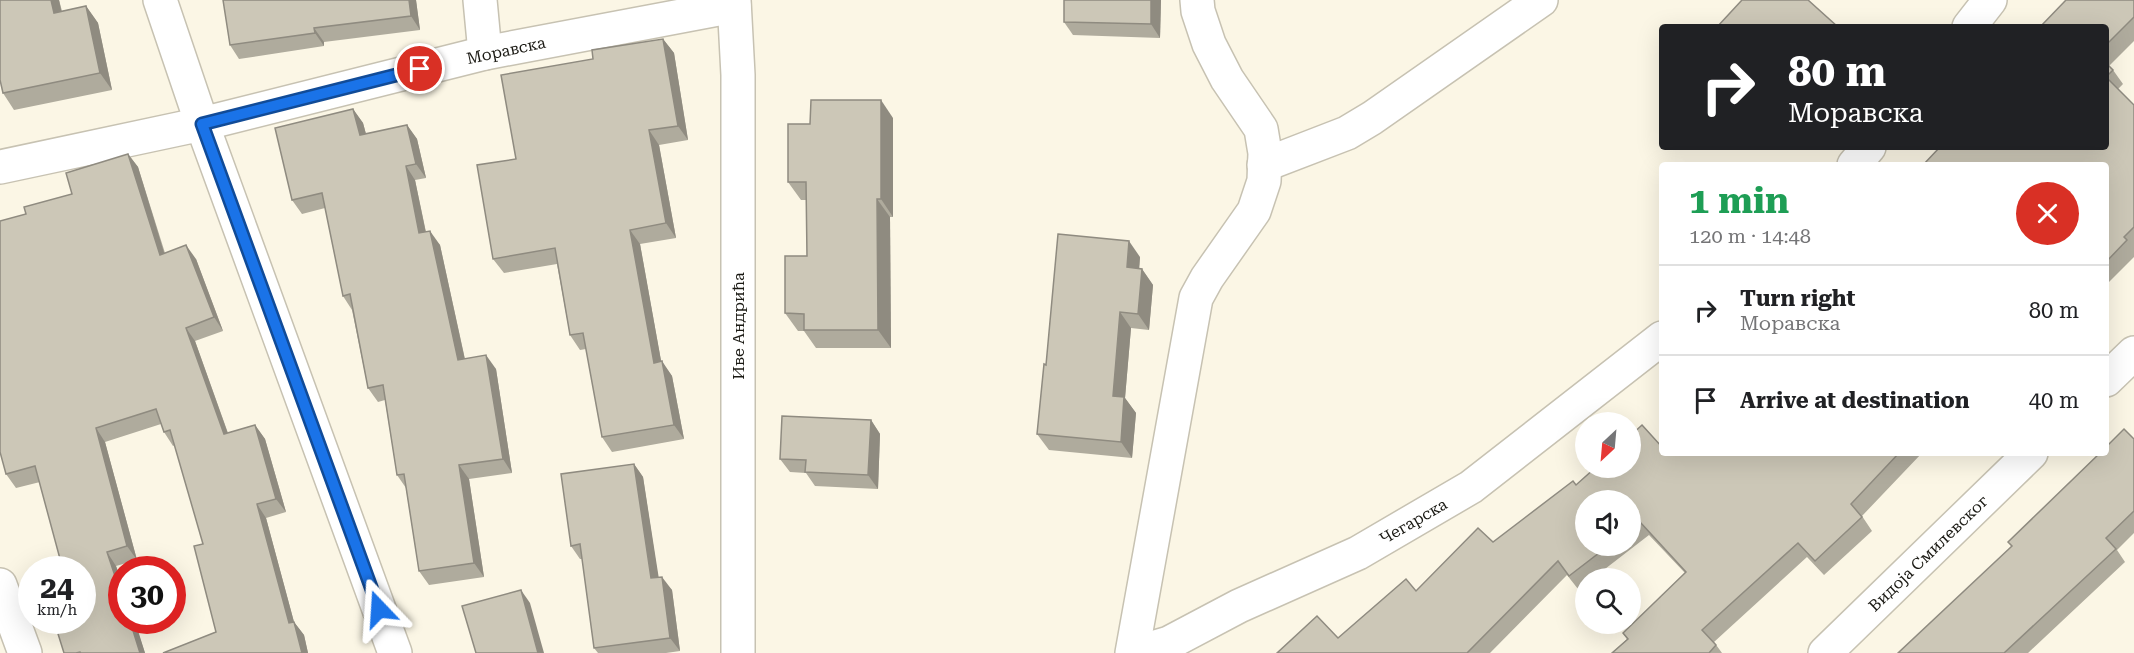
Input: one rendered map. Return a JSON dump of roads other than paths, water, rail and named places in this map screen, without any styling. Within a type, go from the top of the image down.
[{"type":"street","points":[[160,0],[202,124],[395,653]]},
{"type":"street","points":[[480,0],[485,53]]},
{"type":"street","points":[[1133,653],[1196,298],[1254,211],[1264,181],[1265,153],[1261,129],[1227,79],[1209,44],[1198,11],[1197,0]]},
{"type":"street","points":[[1264,165],[1347,133],[1364,123],[1541,0]]},
{"type":"street","points":[[1971,24],[1990,0]]},
{"type":"street","name":"Моравска","points":[[0,167],[202,124],[485,53],[734,3]]},
{"type":"street","name":"Иве Андрића","points":[[734,3],[738,75],[738,653]]},
{"type":"street","points":[[1856,162],[1866,150]]},
{"type":"street","name":"Чегарска","points":[[1133,653],[1169,648],[1239,606],[1358,553],[1471,487],[1659,340]]},
{"type":"street","points":[[2109,377],[2134,353]]},
{"type":"street","name":"Видоја Смилевског","points":[[1825,653],[2028,456]]},
{"type":"street","points":[[0,585],[25,653]]}]
